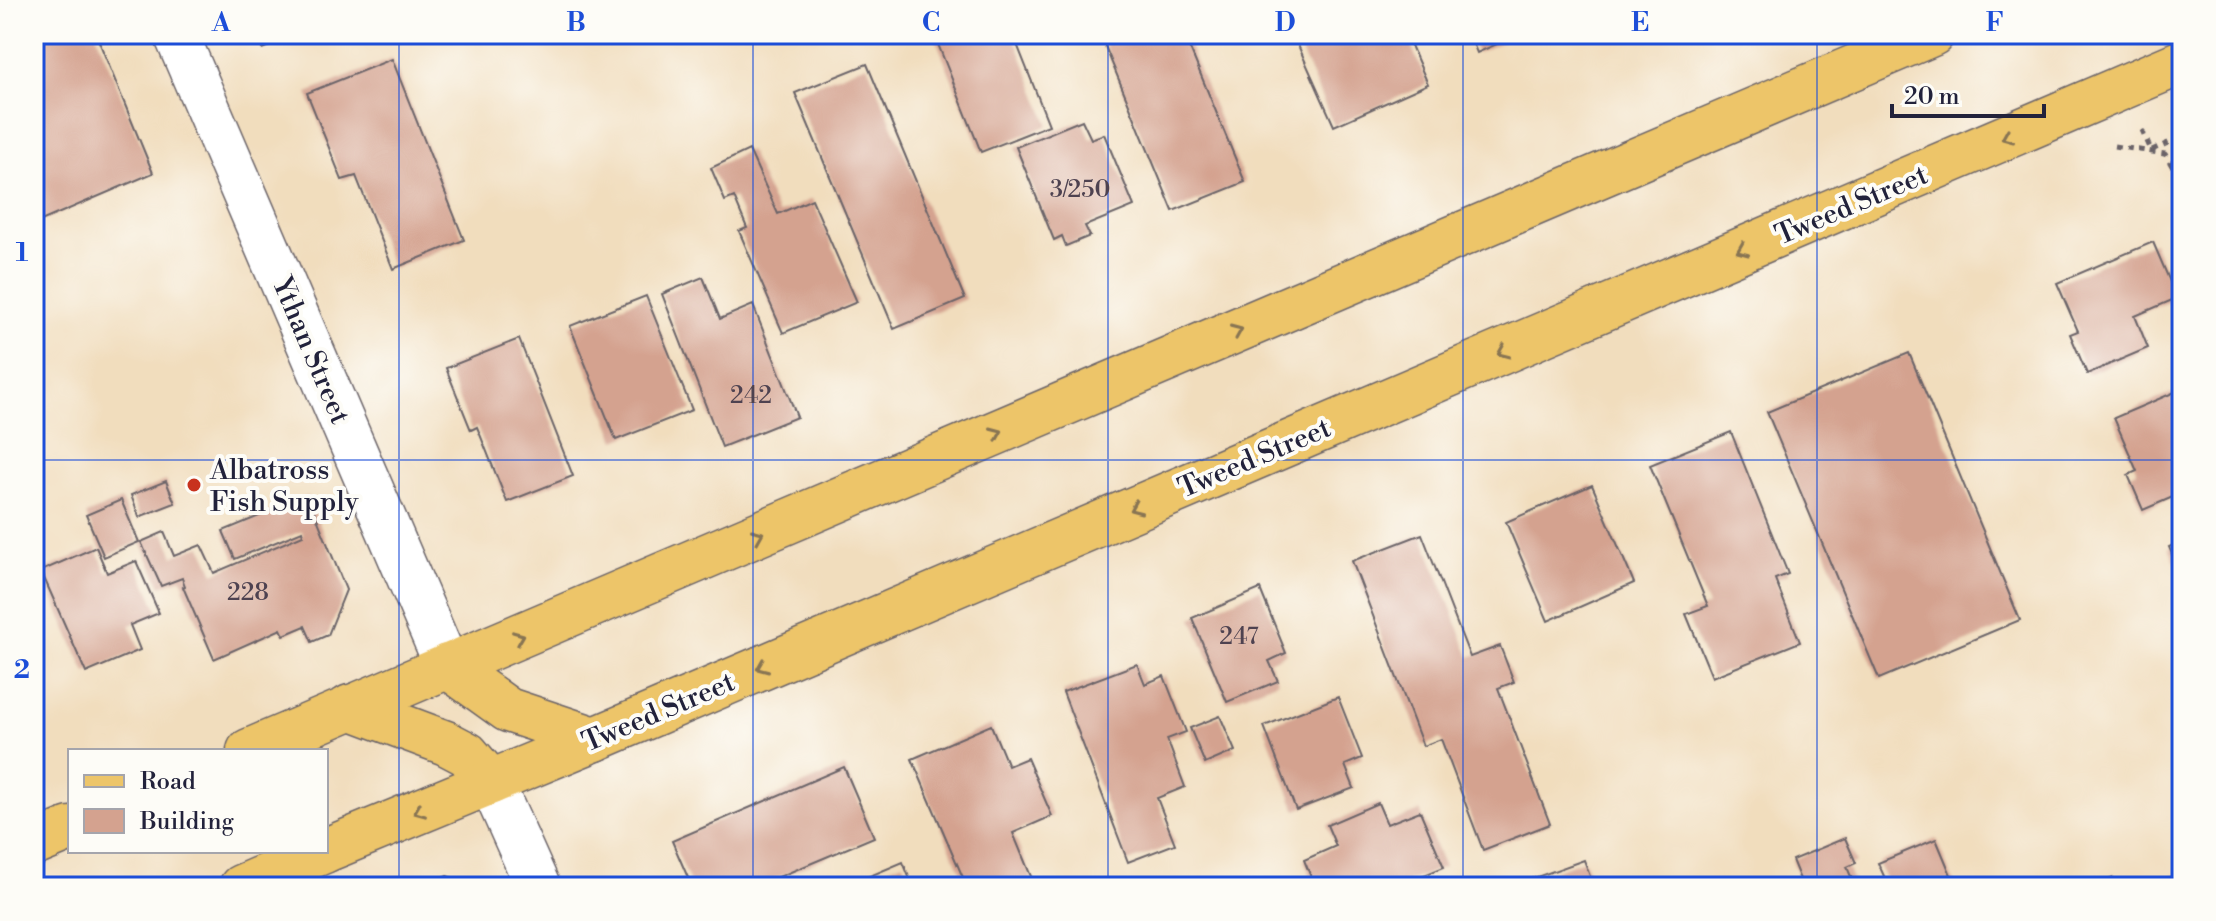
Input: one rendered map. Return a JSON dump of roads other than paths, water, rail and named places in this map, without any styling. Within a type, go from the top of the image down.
[{"type":"main road","points":[[254,749],[1932,34]]},
{"type":"main road","name":"Tweed Street","points":[[328,850],[595,739],[2182,62]]},
{"type":"main road","points":[[447,666],[508,710],[595,739]]},
{"type":"main road","points":[[350,707],[467,754],[491,782]]},
{"type":"main road","points":[[34,844],[68,830]]},
{"type":"main road","name":"Tweed Street","points":[[241,887],[320,853]]},
{"type":"street","name":"Ythan Street","points":[[176,34],[447,666]]},
{"type":"street","points":[[491,782],[538,887]]},
{"type":"place","name":"Albatross Fish Supply","points":[[194,485]]}]
